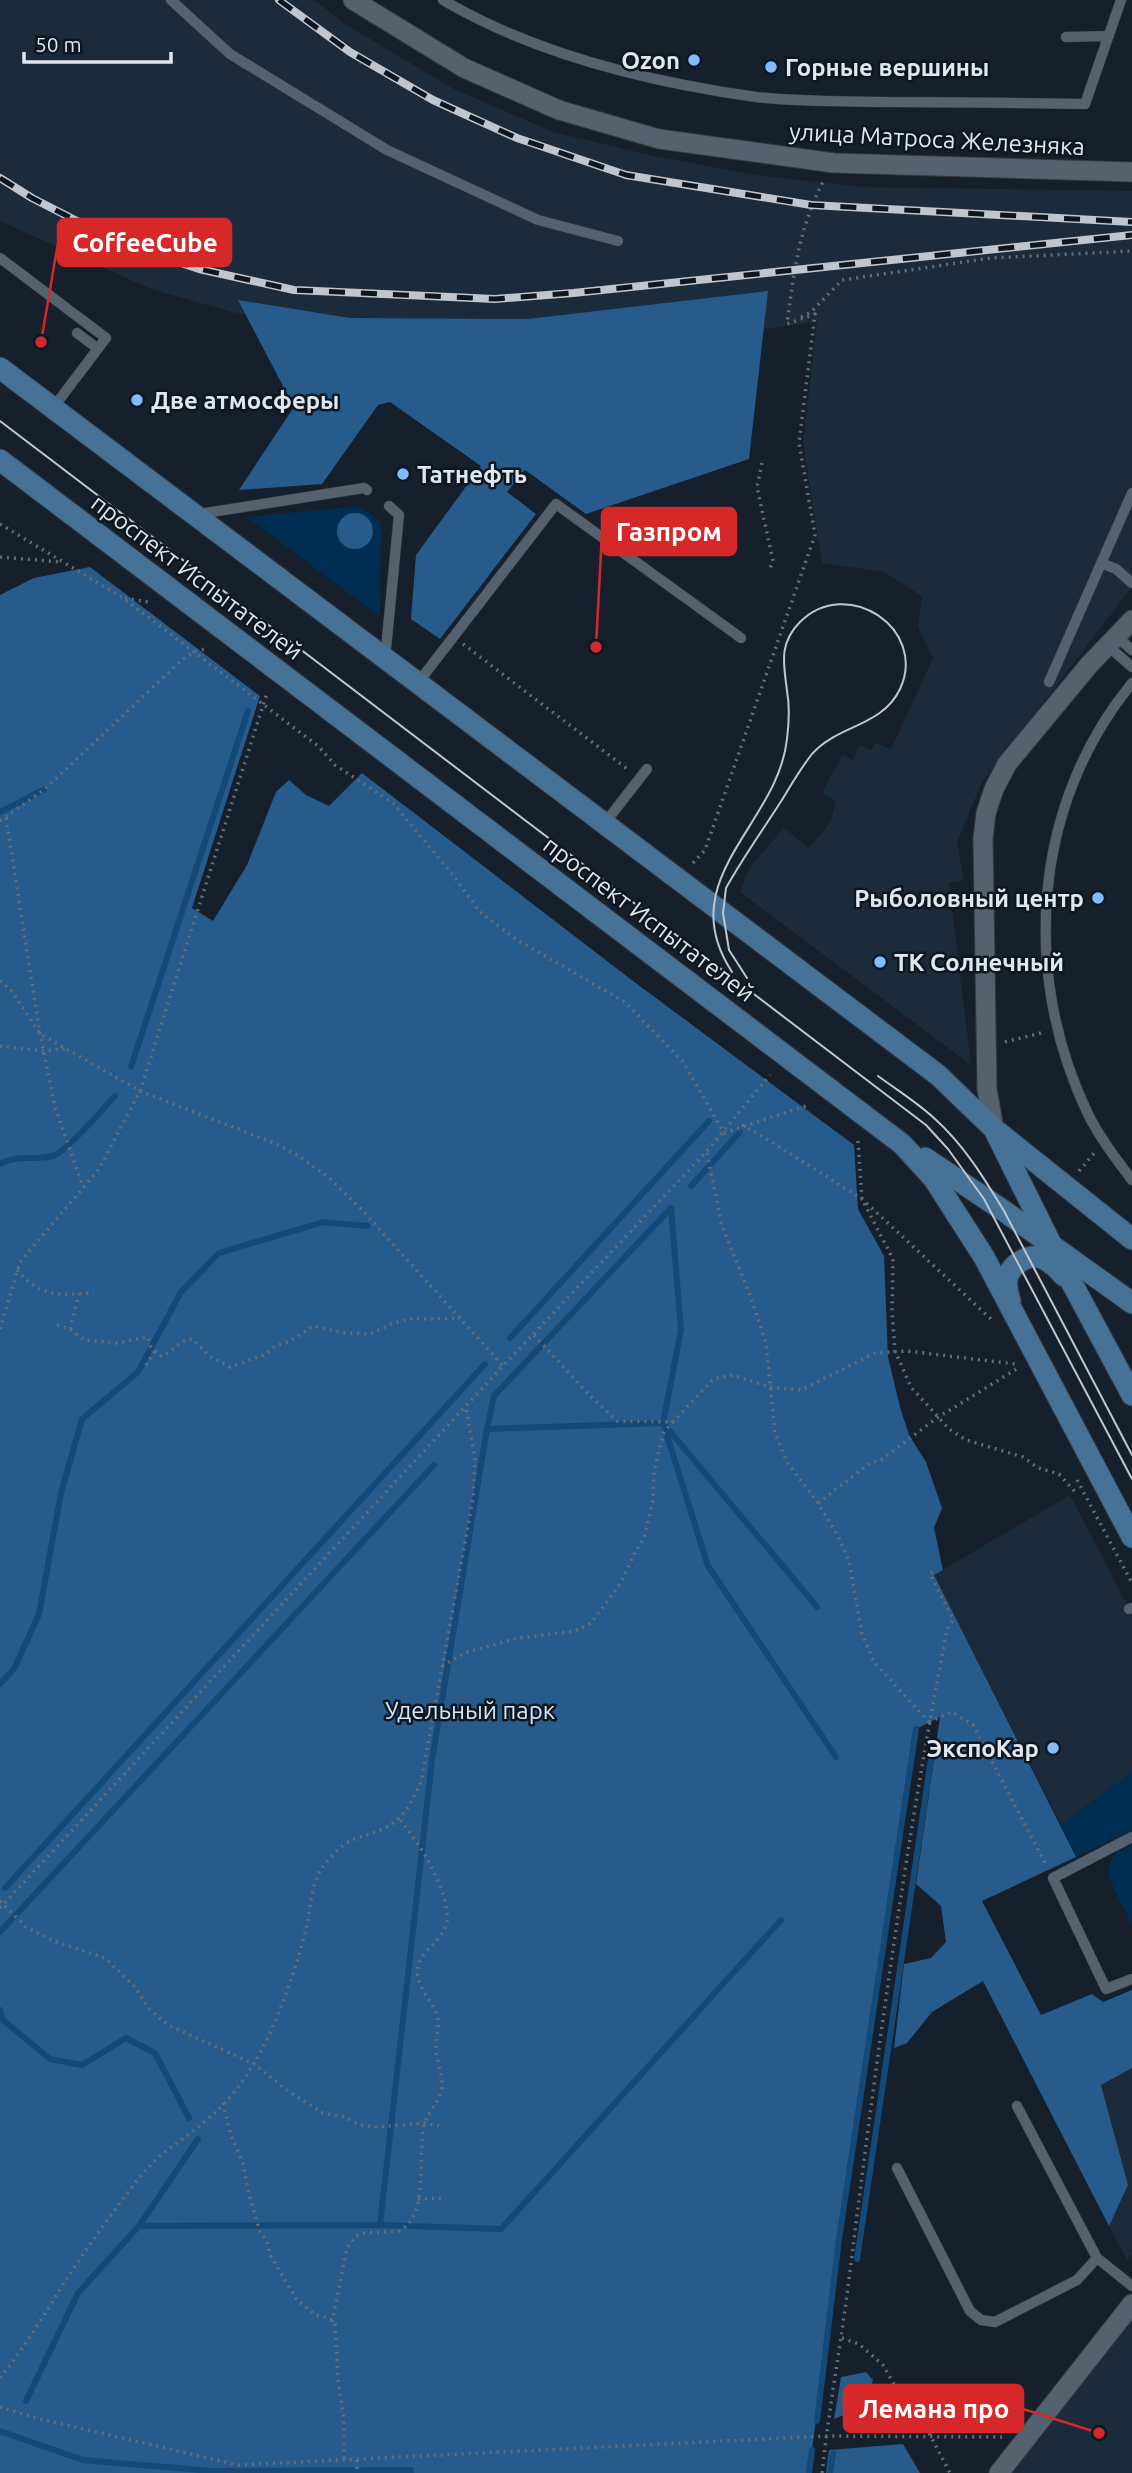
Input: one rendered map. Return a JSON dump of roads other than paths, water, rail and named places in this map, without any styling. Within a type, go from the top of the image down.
[{"type":"main road","name":"проспект Испытателей","points":[[0,368],[938,1075],[994,1129],[1052,1246],[1132,1395]]},
{"type":"main road","name":"проспект Испытателей","points":[[0,460],[902,1144],[934,1180],[984,1257],[1132,1537]]},
{"type":"main road","points":[[994,1129],[1132,1238]]},
{"type":"main road","points":[[902,1144],[1132,1303]]},
{"type":"main road","points":[[1012,1310],[1006,1282],[1010,1270],[1032,1256],[1055,1266],[1073,1285]]},
{"type":"street","name":"улица Матроса Железняка","points":[[353,0],[464,68],[559,110],[659,139],[834,163],[1132,172]]},
{"type":"street","points":[[994,1129],[987,1089],[983,838],[986,813],[993,789],[1007,764],[1112,640],[1132,621]]},
{"type":"street","points":[[999,2473],[1132,2304]]},
{"type":"lane","points":[[171,0],[230,54],[387,150],[538,220],[618,241]]},
{"type":"lane","points":[[443,0],[472,18],[567,55],[669,82],[758,97],[1085,104],[1121,0]]},
{"type":"lane","points":[[1066,37],[1109,36]]},
{"type":"lane","points":[[0,258],[106,338],[53,408]]},
{"type":"lane","points":[[77,333],[98,349]]},
{"type":"lane","points":[[194,514],[364,488],[367,490]]},
{"type":"lane","points":[[1049,682],[1132,493]]},
{"type":"lane","points":[[417,684],[556,504],[741,638]]},
{"type":"lane","points":[[385,659],[399,515],[389,506]]},
{"type":"lane","points":[[1101,563],[1116,569],[1132,583]]},
{"type":"lane","points":[[1112,640],[1132,650]]},
{"type":"lane","points":[[1112,640],[1132,667]]},
{"type":"lane","points":[[1132,683],[1094,741],[1071,790],[1057,833],[1046,901],[1046,969],[1059,1037],[1072,1077],[1090,1116],[1132,1180]]},
{"type":"lane","points":[[604,825],[647,769]]},
{"type":"lane","points":[[1132,1837],[1053,1878],[1107,1989],[1132,1979]]},
{"type":"lane","points":[[1017,2106],[1097,2258],[1132,2286]]},
{"type":"lane","points":[[897,2168],[970,2311],[981,2320],[995,2322],[1077,2280],[1097,2258]]},
{"type":"waterway","points":[[131,1067],[248,711]]},
{"type":"waterway","points":[[0,812],[45,789]]},
{"type":"waterway","points":[[0,1164],[14,1159],[42,1158],[61,1152],[115,1096]]},
{"type":"waterway","points":[[510,1338],[709,1121]]},
{"type":"waterway","points":[[691,1186],[740,1132]]},
{"type":"waterway","points":[[671,1208],[681,1330],[663,1423],[817,1607]]},
{"type":"waterway","points":[[487,1429],[494,1396],[671,1208]]},
{"type":"waterway","points":[[0,1684],[14,1669],[39,1614],[61,1493],[82,1419],[138,1372],[181,1292],[219,1253],[323,1222],[367,1226]]},
{"type":"waterway","points":[[5,1888],[485,1364]]},
{"type":"waterway","points":[[380,2225],[432,1760],[487,1429],[663,1423],[708,1566],[836,1757]]},
{"type":"waterway","points":[[0,1932],[434,1465]]},
{"type":"waterway","points":[[817,2421],[839,2239],[916,1729]]},
{"type":"waterway","points":[[857,2259],[931,1759]]},
{"type":"waterway","points":[[139,2226],[380,2225],[501,2229],[781,1920]]},
{"type":"waterway","points":[[0,2010],[3,2020],[50,2059],[82,2065],[126,2038],[155,2053],[189,2118]]},
{"type":"waterway","points":[[26,2401],[78,2293],[139,2226],[198,2139]]},
{"type":"waterway","points":[[0,2431],[83,2460],[212,2471],[411,2470],[411,2473]]},
{"type":"waterway","points":[[809,2473],[812,2450]]},
{"type":"waterway","points":[[830,2473],[833,2454]]},
{"type":"tram line","points":[[0,421],[926,1125],[948,1149],[984,1199],[1132,1479]]},
{"type":"tram line","points":[[732,972],[716,939],[714,908],[720,880],[780,770],[789,721],[784,664],[788,638],[800,622],[819,609],[839,604],[860,607],[878,615],[893,629],[903,647],[906,667],[900,689],[882,711],[822,744],[812,754],[726,888],[723,913],[729,950],[747,978]]},
{"type":"tram line","points":[[878,1076],[935,1119],[981,1174],[1004,1211],[1132,1455]]},
{"type":"railway","points":[[279,0],[350,52],[433,100],[517,138],[626,175],[811,205],[1132,222]]},
{"type":"railway","points":[[0,178],[32,198],[116,241],[199,269],[294,290],[495,299],[1132,235]]},
{"type":"place","name":"Ozon","points":[[694,60]]},
{"type":"place","name":"Горные вершины","points":[[771,67]]},
{"type":"place","name":"CoffeeCube","points":[[41,342]]},
{"type":"place","name":"Две атмосферы","points":[[137,400]]},
{"type":"place","name":"Татнефть","points":[[403,474]]},
{"type":"place","name":"Газпром","points":[[596,647]]},
{"type":"place","name":"Рыболовный центр","points":[[1098,898]]},
{"type":"place","name":"ТК Солнечный","points":[[880,962]]},
{"type":"place","name":"ЭкспоКар","points":[[1053,1748]]},
{"type":"place","name":"Лемана про","points":[[1099,2433]]},
{"type":"park label","name":"Удельный парк","points":[[470,1710]]}]
